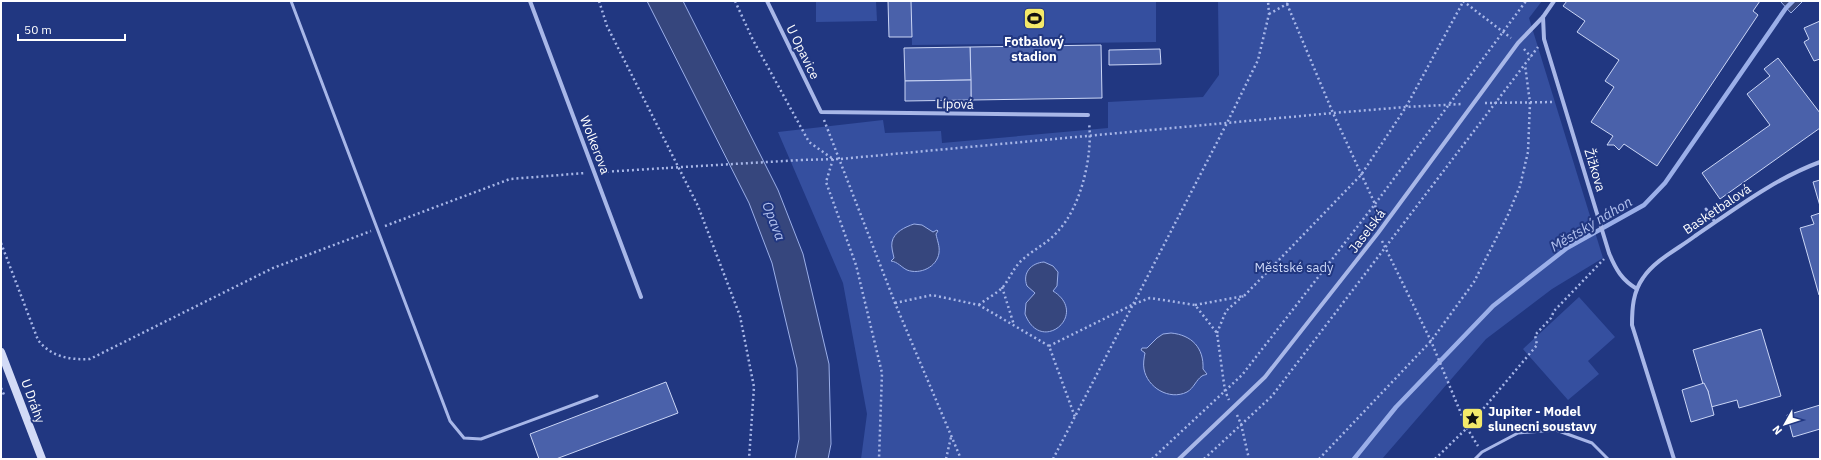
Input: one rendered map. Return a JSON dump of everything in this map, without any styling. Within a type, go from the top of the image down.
[{"type":"street","name":"Wolkerova","points":[[530,1],[641,297]]},
{"type":"street","name":"U Opavice","points":[[767,1],[821,112]]},
{"type":"street","name":"Jaselská","points":[[1179,459],[1265,377],[1378,233],[1518,44],[1554,1]]},
{"type":"street","name":"Žižkova","points":[[1543,16],[1544,39],[1609,253],[1619,274],[1626,282],[1637,289]]},
{"type":"street","name":"Lípová","points":[[821,112],[1088,115]]},
{"type":"street","name":"Basketbalová","points":[[1637,289],[1643,278],[1660,261],[1716,222],[1776,182],[1794,172],[1820,162]]},
{"type":"street","points":[[1637,289],[1632,309],[1632,325],[1674,459]]},
{"type":"street","name":"U Dráhy","points":[[1,352],[42,459]]},
{"type":"lane","points":[[291,1],[450,421],[464,438],[482,439],[597,396]]},
{"type":"lane","points":[[1706,209],[1716,222]]},
{"type":"lane","points":[[1475,459],[1482,452],[1518,433],[1556,430],[1592,443],[1608,459]]},
{"type":"path","points":[[599,1],[607,26],[698,206],[740,316],[754,387],[749,459]]},
{"type":"path","points":[[735,1],[753,40],[809,142],[833,159]]},
{"type":"path","points":[[1053,459],[1227,123],[1258,60],[1269,14],[1268,1]]},
{"type":"path","points":[[1248,459],[1241,424],[1225,391],[1217,333],[1226,311],[1244,296],[1361,176],[1406,107],[1463,1],[1503,31],[1531,57]]},
{"type":"path","points":[[1152,459],[1242,375],[1374,204],[1526,1]]},
{"type":"path","points":[[1269,14],[1288,2],[1333,113],[1374,204],[1378,233],[1435,349],[1467,428],[1482,452]]},
{"type":"path","points":[[1204,459],[1272,396],[1544,39]]},
{"type":"path","points":[[1319,459],[1431,341],[1474,282],[1507,217],[1520,186],[1528,152],[1530,103],[1525,65]]},
{"type":"path","points":[[1,243],[38,340],[43,347],[53,353],[77,360],[90,360],[272,268],[510,179],[594,172],[840,159],[1406,107],[1558,102]]},
{"type":"path","points":[[821,112],[895,303],[961,459]]},
{"type":"path","points":[[978,305],[1002,288],[1022,260],[1042,246],[1058,232],[1076,205],[1082,189],[1090,136],[1088,115]]},
{"type":"path","points":[[833,159],[826,182],[856,265],[882,373],[879,459]]},
{"type":"path","points":[[1435,459],[1467,428],[1537,345],[1535,334],[1551,318],[1554,311],[1609,253]]},
{"type":"path","points":[[1002,288],[1014,326]]},
{"type":"path","points":[[895,303],[932,295],[978,305],[1049,346],[1075,417]]},
{"type":"path","points":[[1049,346],[1134,304],[1150,298],[1195,305],[1244,296]]},
{"type":"path","points":[[1195,305],[1217,333]]},
{"type":"path","points":[[946,459],[951,436]]},
{"type":"green space","points":[[816,1],[876,1],[877,21],[816,22]]},
{"type":"green space","name":"Fotbalový stadion","points":[[911,1],[1156,1],[1156,42],[912,45]]},
{"type":"green space","name":"Městské sady","points":[[1218,1],[1542,1],[1529,18],[1603,258],[1552,289],[1486,339],[1382,459],[861,459],[867,414],[843,283],[778,132],[883,120],[885,133],[941,131],[942,143],[1108,128],[1108,102],[1203,97],[1219,75]]},
{"type":"green space","points":[[1579,297],[1615,337],[1588,361],[1599,374],[1568,400],[1523,349]]},
{"type":"water","name":"Opava","points":[[647,1],[683,1],[778,190],[803,254],[829,364],[831,444],[828,459],[795,459],[799,439],[797,368],[772,263],[749,203]]},
{"type":"water","points":[[1803,1],[1791,13],[1781,2]]},
{"type":"water","points":[[914,224],[922,225],[933,232],[938,231],[936,234],[939,248],[938,258],[931,266],[922,271],[907,270],[898,263],[891,261],[894,258],[892,250],[893,238],[904,228]]},
{"type":"water","points":[[1044,262],[1053,266],[1058,272],[1057,286],[1053,291],[1063,300],[1066,310],[1065,319],[1059,327],[1051,331],[1041,331],[1032,326],[1025,314],[1026,303],[1035,293],[1027,286],[1027,273],[1035,264]]},
{"type":"water","points":[[1171,333],[1185,337],[1195,344],[1201,355],[1203,369],[1207,374],[1202,376],[1187,392],[1173,395],[1160,391],[1149,381],[1144,369],[1145,353],[1141,350],[1142,348],[1147,348],[1163,334]]},
{"type":"building","points":[[888,1],[911,1],[912,37],[889,37]]},
{"type":"building","points":[[1567,1],[1760,1],[1753,11],[1758,15],[1657,166],[1624,144],[1619,150],[1614,145],[1607,145],[1613,136],[1591,122],[1614,87],[1605,81],[1619,60],[1577,32],[1585,21],[1563,6]]},
{"type":"building","points":[[1820,21],[1820,59],[1814,61],[1804,42],[1809,39],[1804,28]]},
{"type":"building","points":[[1101,45],[1102,98],[971,100],[970,47]]},
{"type":"building","points":[[970,47],[971,80],[905,81],[904,48]]},
{"type":"building","points":[[1160,49],[1161,64],[1109,65],[1109,50]]},
{"type":"building","points":[[1778,58],[1820,113],[1820,128],[1720,199],[1702,173],[1770,125],[1747,94],[1770,76],[1764,69]]},
{"type":"building","points":[[971,80],[971,100],[905,101],[905,81]]},
{"type":"building","points":[[1820,180],[1820,206],[1813,182]]},
{"type":"building","points":[[1820,213],[1819,295],[1800,228],[1814,224],[1811,216]]},
{"type":"building","points":[[1761,329],[1781,396],[1739,408],[1737,400],[1711,407],[1708,391],[1703,384],[1693,350]]},
{"type":"building","points":[[666,382],[678,413],[556,459],[539,459],[530,434]]},
{"type":"building","points":[[1704,383],[1708,391],[1714,415],[1691,422],[1682,390]]},
{"type":"building","points":[[1820,405],[1820,429],[1793,437],[1787,415]]},
{"type":"waterway","name":"Městský náhon","points":[[1354,459],[1396,407],[1493,306],[1567,248],[1644,205],[1665,183],[1786,8],[1793,1]]},
{"type":"place","name":"Fotbalový stadion","points":[[1034,19]]},
{"type":"place","name":"Jupiter - Model slunecni soustavy","points":[[1472,418]]}]
